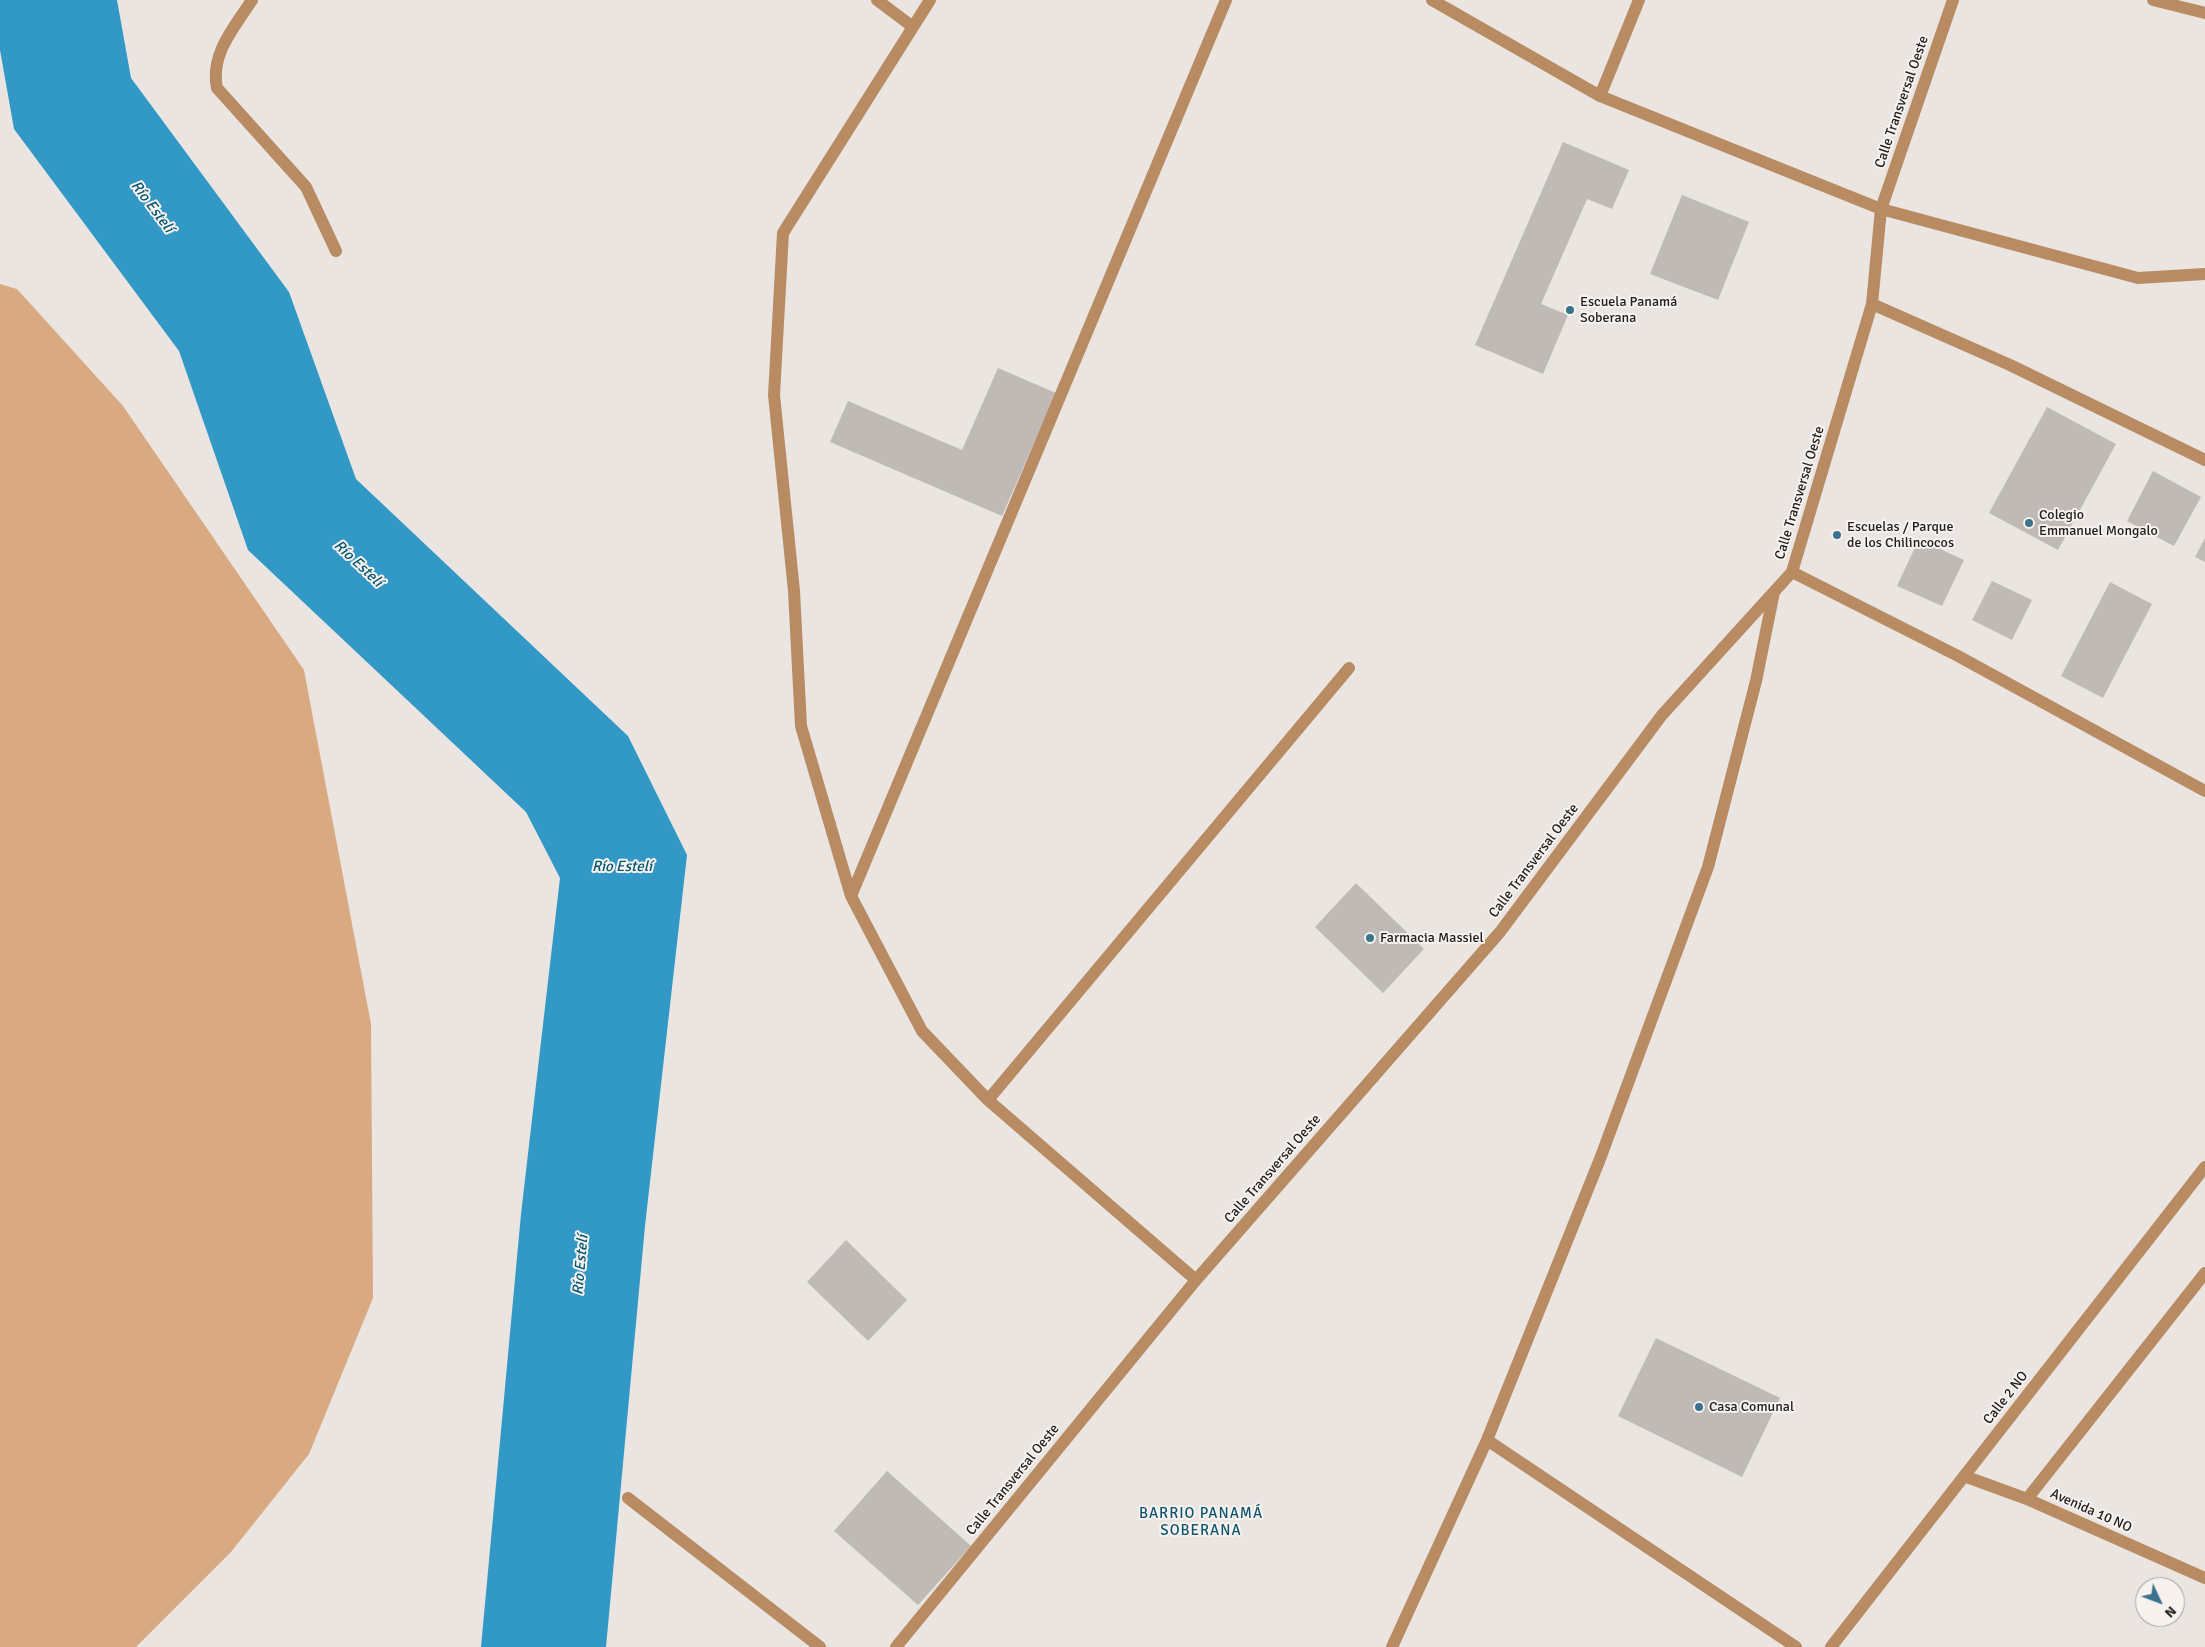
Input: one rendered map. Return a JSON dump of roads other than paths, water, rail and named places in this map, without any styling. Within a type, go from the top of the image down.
[{"type":"street","points":[[252,0],[217,56],[214,73],[217,88],[306,187],[336,251]]},
{"type":"street","points":[[877,0],[913,27]]},
{"type":"street","points":[[930,0],[783,233],[774,395],[794,591],[801,726],[851,896],[922,1031],[988,1100],[1196,1280]]},
{"type":"street","points":[[851,896],[1226,0]]},
{"type":"street","points":[[1432,0],[1600,96],[1881,209],[2138,278],[2205,274]]},
{"type":"street","points":[[1600,96],[1639,0]]},
{"type":"street","name":"Calle Transversal Oeste","points":[[896,1647],[1196,1280],[1500,932],[1662,715],[1792,572],[1872,304],[1881,209],[1953,0]]},
{"type":"street","points":[[2153,0],[2205,13]]},
{"type":"street","points":[[1872,304],[2028,374],[2205,460]]},
{"type":"street","points":[[1792,572],[1958,656],[2205,791]]},
{"type":"street","points":[[1392,1647],[1487,1440],[1600,1159],[1708,867],[1756,681],[1774,591]]},
{"type":"street","points":[[988,1100],[1349,668]]},
{"type":"street","name":"Calle 2 NO","points":[[1831,1647],[2205,1167]]},
{"type":"street","points":[[2027,1499],[2205,1273]]},
{"type":"street","points":[[1487,1440],[1796,1647]]},
{"type":"street","name":"Avenida 10 NO","points":[[1964,1476],[2027,1499],[2205,1578]]},
{"type":"street","points":[[628,1498],[820,1647]]},
{"type":"water","name":"Río Estelí","points":[[0,0],[117,0],[131,78],[289,292],[356,479],[628,736],[687,855],[645,1226],[606,1647],[481,1647],[521,1214],[560,878],[526,812],[248,550],[179,351],[14,129],[0,50]]},
{"type":"place","name":"Escuela Panamá Soberana","points":[[1570,310]]},
{"type":"place","name":"Colegio Emmanuel Mongalo","points":[[2029,523]]},
{"type":"place","name":"Escuelas / Parque de los Chilincocos","points":[[1837,535]]},
{"type":"place","name":"Farmacia Massiel","points":[[1370,938]]},
{"type":"place","name":"Casa Comunal","points":[[1699,1407]]},
{"type":"district","name":"BARRIO PANAMÁ SOBERANA","points":[[1201,1522]]}]
